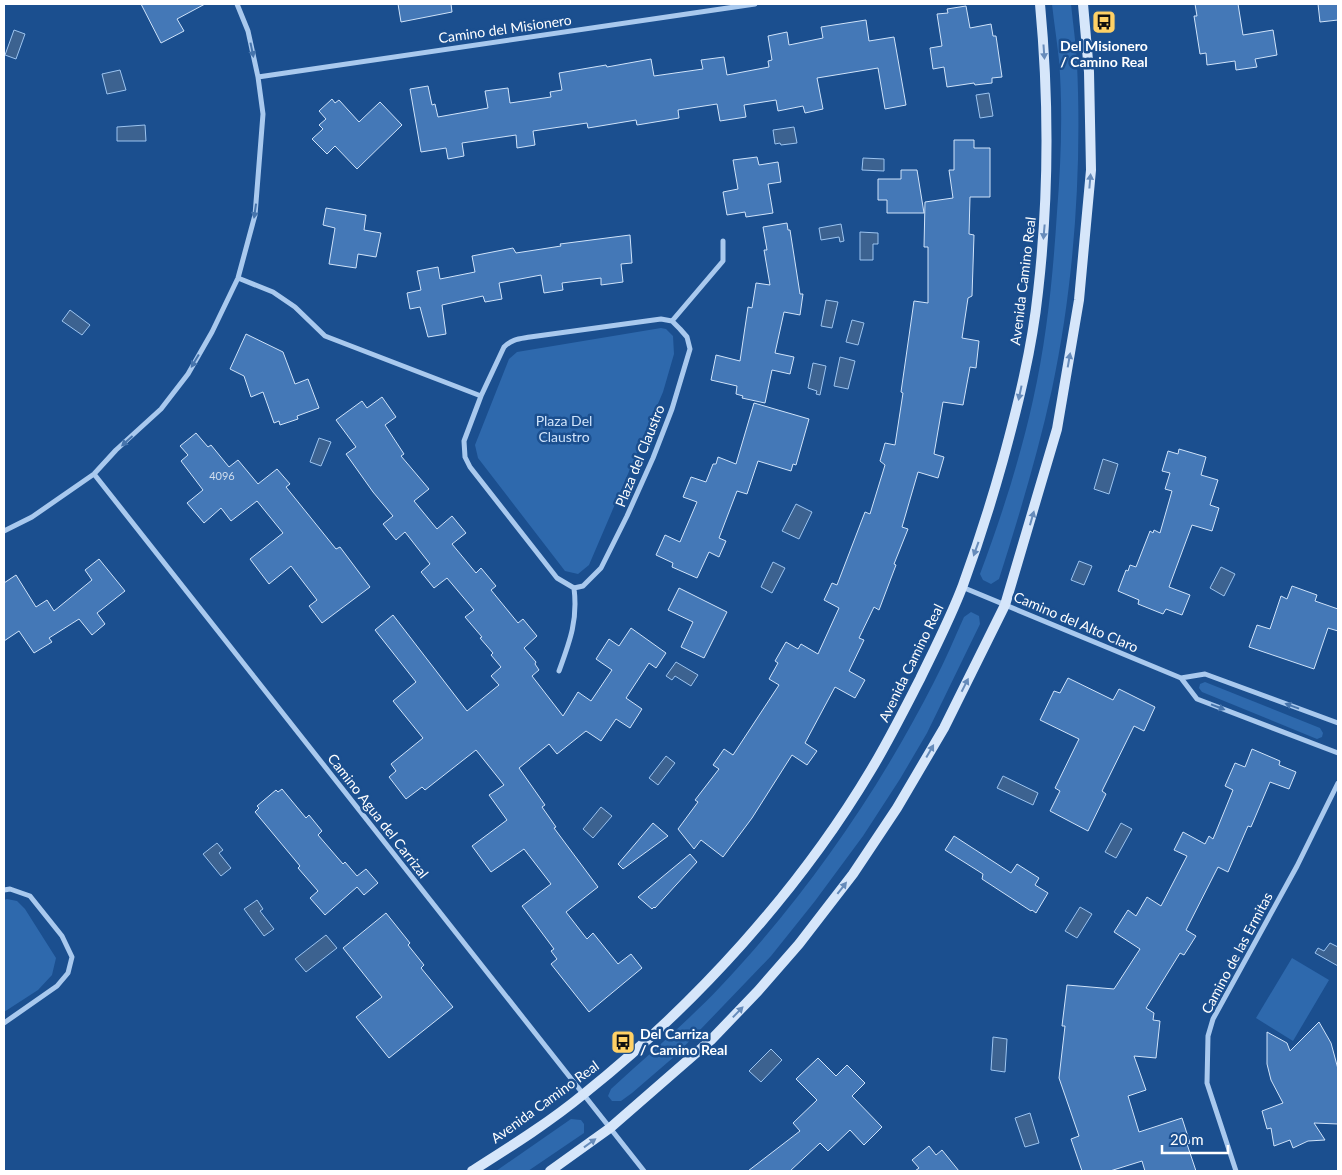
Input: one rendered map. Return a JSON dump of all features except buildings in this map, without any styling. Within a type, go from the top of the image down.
[{"type":"main road","name":"Avenida Camino Real","points":[[472,1171],[515,1144],[584,1095],[685,1004],[744,941],[795,881],[834,827],[870,771],[914,691],[938,642],[962,587],[987,516],[1014,420],[1028,356],[1038,295],[1046,208],[1048,131],[1040,4]]},
{"type":"main road","points":[[550,1171],[610,1128],[704,1046],[751,998],[799,944],[853,874],[897,808],[944,728],[1005,605],[1057,429],[1079,300],[1091,170],[1089,72],[1083,4]]},
{"type":"street","points":[[4,531],[32,517],[94,474],[116,450],[161,409],[188,374],[212,332],[238,278],[255,215],[263,114],[258,77],[248,31],[237,4]]},
{"type":"street","name":"Camino del Misionero","points":[[258,77],[755,4]]},
{"type":"street","points":[[559,671],[572,638],[576,604],[574,588],[557,578],[470,467],[465,457],[464,441],[481,396],[504,346],[514,340],[661,319],[672,321],[723,261],[723,241]]},
{"type":"street","points":[[238,278],[280,297],[295,307],[325,336],[481,396]]},
{"type":"street","name":"Plaza del Claustro","points":[[574,588],[583,586],[601,568],[642,483],[672,410],[690,349],[687,338],[672,321]]},
{"type":"street","name":"Camino Agua del Carrizal","points":[[94,474],[644,1171]]},
{"type":"street","name":"Camino del Alto Claro","points":[[962,587],[1181,678]]},
{"type":"street","points":[[1338,722],[1205,674],[1181,678],[1197,699],[1338,753]]},
{"type":"street","name":"Camino de las Ermitas","points":[[1236,1171],[1207,1083],[1208,1036],[1214,1019],[1297,866],[1338,783]]},
{"type":"street","points":[[4,890],[10,889],[30,896],[62,936],[72,958],[68,973],[57,986],[4,1022]]},
{"type":"green space","points":[[1052,4],[1071,4],[1077,56],[1077,186],[1071,268],[1060,350],[1041,437],[999,579],[991,584],[983,580],[980,574],[1009,488],[1028,422],[1046,330],[1051,283],[1060,174],[1061,117],[1059,60]]},
{"type":"green space","name":"Plaza Del Claustro","points":[[661,328],[666,329],[673,336],[674,354],[663,392],[589,565],[578,574],[565,571],[478,458],[475,445],[509,359],[517,352]]},
{"type":"green space","points":[[971,612],[979,616],[980,624],[927,733],[863,836],[771,956],[675,1056],[621,1101],[612,1101],[608,1096],[611,1089],[721,986],[752,952],[811,879],[838,842],[889,763],[934,682],[964,617]]},
{"type":"green space","points":[[1205,682],[1320,728],[1323,733],[1322,737],[1317,739],[1202,692],[1199,688],[1200,684]]},
{"type":"green space","points":[[4,900],[17,901],[25,909],[56,958],[52,975],[38,990],[4,1012]]},
{"type":"green space","points":[[1292,958],[1329,980],[1293,1041],[1256,1018]]},
{"type":"green space","points":[[571,1119],[581,1120],[584,1124],[584,1133],[528,1171],[496,1171]]},
{"type":"shaded area","points":[[14,30],[25,34],[16,59],[5,55]]},
{"type":"shaded area","points":[[120,70],[126,90],[107,94],[102,74]]},
{"type":"shaded area","points":[[989,93],[993,116],[980,118],[976,95]]},
{"type":"shaded area","points":[[145,125],[146,141],[117,141],[117,127]]},
{"type":"shaded area","points":[[794,127],[797,143],[775,144],[773,130]]},
{"type":"shaded area","points":[[863,158],[884,159],[884,171],[862,170]]},
{"type":"shaded area","points":[[841,224],[844,241],[840,242],[839,237],[821,240],[819,228]]},
{"type":"shaded area","points":[[860,232],[878,233],[878,244],[873,244],[873,260],[860,260]]},
{"type":"shaded area","points":[[826,300],[838,302],[832,328],[821,326]]},
{"type":"shaded area","points":[[70,310],[90,325],[82,335],[62,321]]},
{"type":"shaded area","points":[[852,320],[864,323],[858,345],[846,342]]},
{"type":"shaded area","points":[[840,357],[855,361],[848,389],[834,386]]},
{"type":"shaded area","points":[[813,363],[826,366],[820,395],[816,394],[817,391],[808,388]]},
{"type":"shaded area","points":[[319,438],[331,442],[321,466],[310,462]]},
{"type":"shaded area","points":[[1103,459],[1118,464],[1109,494],[1094,489]]},
{"type":"shaded area","points":[[796,504],[812,512],[799,539],[782,531]]},
{"type":"shaded area","points":[[1079,561],[1092,566],[1084,585],[1071,580]]},
{"type":"shaded area","points":[[773,562],[785,568],[772,593],[761,587]]},
{"type":"shaded area","points":[[1221,567],[1235,574],[1224,596],[1210,588]]},
{"type":"shaded area","points":[[676,662],[698,675],[691,686],[675,676],[672,680],[666,676]]},
{"type":"shaded area","points":[[666,756],[675,763],[658,785],[649,778]]},
{"type":"shaded area","points":[[1003,776],[1038,793],[1033,805],[997,788]]},
{"type":"shaded area","points":[[601,807],[612,816],[593,838],[583,829]]},
{"type":"shaded area","points":[[1121,823],[1132,829],[1116,858],[1105,852]]},
{"type":"shaded area","points":[[217,843],[223,850],[219,853],[231,868],[221,876],[203,854]]},
{"type":"shaded area","points":[[257,900],[263,909],[260,911],[274,929],[264,936],[244,909]]},
{"type":"shaded area","points":[[1080,907],[1092,914],[1077,938],[1065,931]]},
{"type":"shaded area","points":[[326,935],[337,948],[306,972],[295,959]]},
{"type":"shaded area","points":[[1330,943],[1338,947],[1338,966],[1315,953],[1318,948],[1324,951]]},
{"type":"shaded area","points":[[993,1037],[1007,1039],[1005,1072],[991,1070]]},
{"type":"shaded area","points":[[771,1049],[782,1060],[761,1082],[749,1071]]},
{"type":"shaded area","points":[[1030,1113],[1039,1143],[1025,1147],[1015,1118]]},
{"type":"place","name":"Del Misionero / Camino Real","points":[[1104,22]]},
{"type":"place","name":"Del Carriza / Camino Real","points":[[623,1042]]}]
